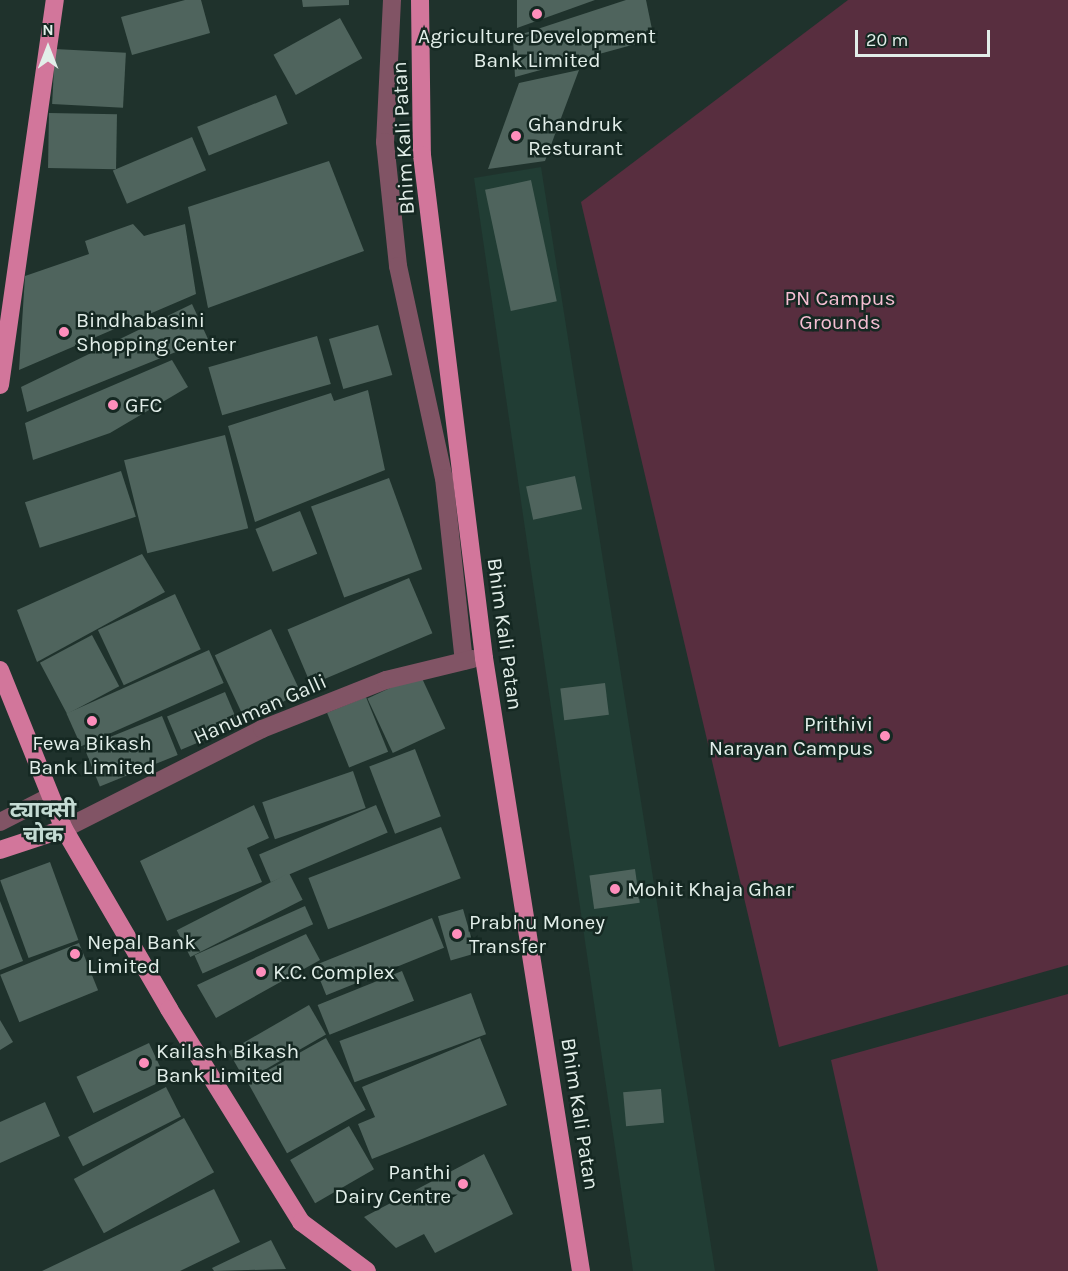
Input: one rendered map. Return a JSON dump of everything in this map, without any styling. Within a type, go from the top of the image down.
[{"type":"main road","points":[[0,385],[55,0]]},
{"type":"main road","name":"Bhim Kali Patan","points":[[420,0],[422,155],[484,658],[581,1271]]},
{"type":"main road","points":[[0,670],[49,797],[64,829],[301,1222],[367,1271]]},
{"type":"main road","points":[[0,850],[64,829]]},
{"type":"street","points":[[392,0],[385,142],[398,266],[444,478],[464,661]]},
{"type":"street","name":"Hanuman Galli","points":[[64,829],[262,729],[386,680],[484,658]]},
{"type":"street","points":[[0,822],[49,797]]},
{"type":"shaded area","points":[[541,167],[715,1271],[633,1271],[474,178]]},
{"type":"green space","name":"PN Campus Grounds","points":[[848,0],[1068,0],[1068,965],[779,1047],[581,202]]},
{"type":"green space","points":[[1068,994],[1068,1271],[878,1271],[831,1060]]},
{"type":"building","points":[[185,0],[201,0],[210,33],[132,55],[121,17]]},
{"type":"building","points":[[302,0],[349,0],[349,5],[303,7]]},
{"type":"building","name":"Agriculture Development Bank Limited","points":[[517,0],[595,0],[517,28]]},
{"type":"building","points":[[626,0],[646,0],[654,39],[515,77],[513,37]]},
{"type":"building","points":[[340,18],[362,58],[296,95],[274,55]]},
{"type":"building","points":[[55,49],[126,53],[123,108],[52,104]]},
{"type":"building","points":[[579,70],[545,161],[488,169],[519,83]]},
{"type":"building","points":[[276,95],[288,124],[209,156],[197,127]]},
{"type":"building","points":[[49,113],[117,114],[116,169],[48,168]]},
{"type":"building","points":[[192,137],[206,170],[127,204],[113,171]]},
{"type":"building","points":[[329,161],[364,251],[208,308],[188,207]]},
{"type":"building","points":[[531,180],[557,301],[511,311],[485,190]]},
{"type":"building","name":"Bindhabasini Shopping Center","points":[[133,224],[144,236],[185,224],[196,294],[19,370],[25,276],[89,254],[85,241]]},
{"type":"building","points":[[192,304],[208,339],[27,412],[21,387]]},
{"type":"building","points":[[378,325],[392,375],[343,389],[329,339]]},
{"type":"building","points":[[317,336],[331,384],[222,415],[208,367]]},
{"type":"building","name":"GFC","points":[[172,360],[188,387],[110,433],[33,460],[25,423]]},
{"type":"building","points":[[368,390],[385,470],[255,522],[228,426],[331,393],[334,401]]},
{"type":"building","points":[[225,435],[248,528],[147,553],[124,460]]},
{"type":"building","points":[[121,471],[136,517],[40,548],[25,502]]},
{"type":"building","points":[[575,476],[582,509],[533,520],[526,486]]},
{"type":"building","points":[[389,478],[422,569],[344,598],[311,506]]},
{"type":"building","points":[[300,511],[317,554],[273,572],[255,529]]},
{"type":"building","points":[[142,554],[165,592],[37,662],[17,610]]},
{"type":"building","points":[[409,578],[432,633],[311,685],[287,630]]},
{"type":"building","points":[[175,594],[201,649],[124,685],[98,630]]},
{"type":"building","points":[[271,629],[301,693],[245,720],[215,655]]},
{"type":"building","points":[[92,635],[119,686],[67,714],[40,663]]},
{"type":"building","points":[[209,650],[224,683],[81,746],[66,713]]},
{"type":"building","points":[[420,674],[445,728],[393,753],[367,699]]},
{"type":"building","points":[[605,683],[609,715],[564,720],[560,688]]},
{"type":"building","points":[[225,692],[239,725],[181,750],[167,717]]},
{"type":"building","points":[[366,697],[388,752],[349,767],[327,713]]},
{"type":"building","points":[[162,716],[178,755],[100,786],[84,747]]},
{"type":"building","points":[[415,749],[441,816],[395,834],[369,767]]},
{"type":"building","points":[[353,771],[366,808],[275,839],[262,802]]},
{"type":"building","points":[[254,805],[269,838],[247,848],[262,882],[167,921],[140,861]]},
{"type":"building","points":[[376,805],[388,833],[271,882],[259,855]]},
{"type":"building","points":[[441,827],[461,878],[328,929],[308,878]]},
{"type":"building","points":[[50,862],[78,940],[29,958],[0,880]]},
{"type":"building","name":"Mohit Khaja Ghar","points":[[635,869],[640,903],[594,909],[589,875]]},
{"type":"building","points":[[289,873],[303,900],[190,957],[177,930]]},
{"type":"building","points":[[0,901],[23,961],[0,970]]},
{"type":"building","points":[[305,906],[313,924],[203,973],[194,955]]},
{"type":"building","name":"Prabhu Money Transfer","points":[[463,909],[476,953],[451,960],[438,916]]},
{"type":"building","points":[[432,918],[444,948],[326,995],[314,966]]},
{"type":"building","name":"K.C. Complex","points":[[306,934],[320,960],[216,1018],[197,985]]},
{"type":"building","points":[[79,943],[98,990],[19,1022],[0,975]]},
{"type":"building","points":[[402,971],[414,1001],[330,1035],[318,1005]]},
{"type":"building","points":[[471,993],[486,1034],[354,1082],[339,1041]]},
{"type":"building","points":[[309,1005],[326,1034],[245,1081],[228,1052]]},
{"type":"building","points":[[0,1020],[13,1042],[0,1050]]},
{"type":"building","points":[[326,1038],[366,1110],[287,1153],[247,1082]]},
{"type":"building","points":[[480,1038],[507,1105],[372,1159],[358,1124],[375,1117],[362,1087]]},
{"type":"building","points":[[149,1043],[166,1079],[93,1113],[76,1077]]},
{"type":"building","points":[[166,1087],[181,1116],[83,1166],[68,1137]]},
{"type":"building","points":[[661,1089],[664,1123],[626,1126],[623,1092]]},
{"type":"building","points":[[45,1102],[60,1136],[0,1163],[0,1122]]},
{"type":"building","points":[[184,1118],[214,1172],[104,1233],[74,1179]]},
{"type":"building","points":[[349,1126],[374,1169],[315,1203],[290,1160]]},
{"type":"building","name":"Panthi Dairy Centre","points":[[484,1154],[513,1214],[435,1253],[424,1234],[396,1248],[364,1217]]},
{"type":"building","points":[[214,1189],[240,1242],[180,1271],[42,1271]]},
{"type":"building","points":[[271,1240],[286,1269],[214,1271],[212,1268]]},
{"type":"place","name":"Agriculture Development Bank Limited","points":[[537,14]]},
{"type":"place","name":"Ghandruk Resturant","points":[[516,136]]},
{"type":"place","name":"Bindhabasini Shopping Center","points":[[64,332]]},
{"type":"place","name":"GFC","points":[[113,405]]},
{"type":"place","name":"Fewa Bikash Bank Limited","points":[[92,721]]},
{"type":"place","name":"Prithivi Narayan Campus","points":[[885,736]]},
{"type":"place","name":"Mohit Khaja Ghar","points":[[615,889]]},
{"type":"place","name":"Prabhu Money Transfer","points":[[457,934]]},
{"type":"place","name":"Nepal Bank Limited","points":[[75,954]]},
{"type":"place","name":"K.C. Complex","points":[[261,972]]},
{"type":"place","name":"Kailash Bikash Bank Limited","points":[[144,1063]]},
{"type":"place","name":"Panthi Dairy Centre","points":[[463,1184]]},
{"type":"district","name":"ट्याक्सी चोक","points":[[43,822]]}]
